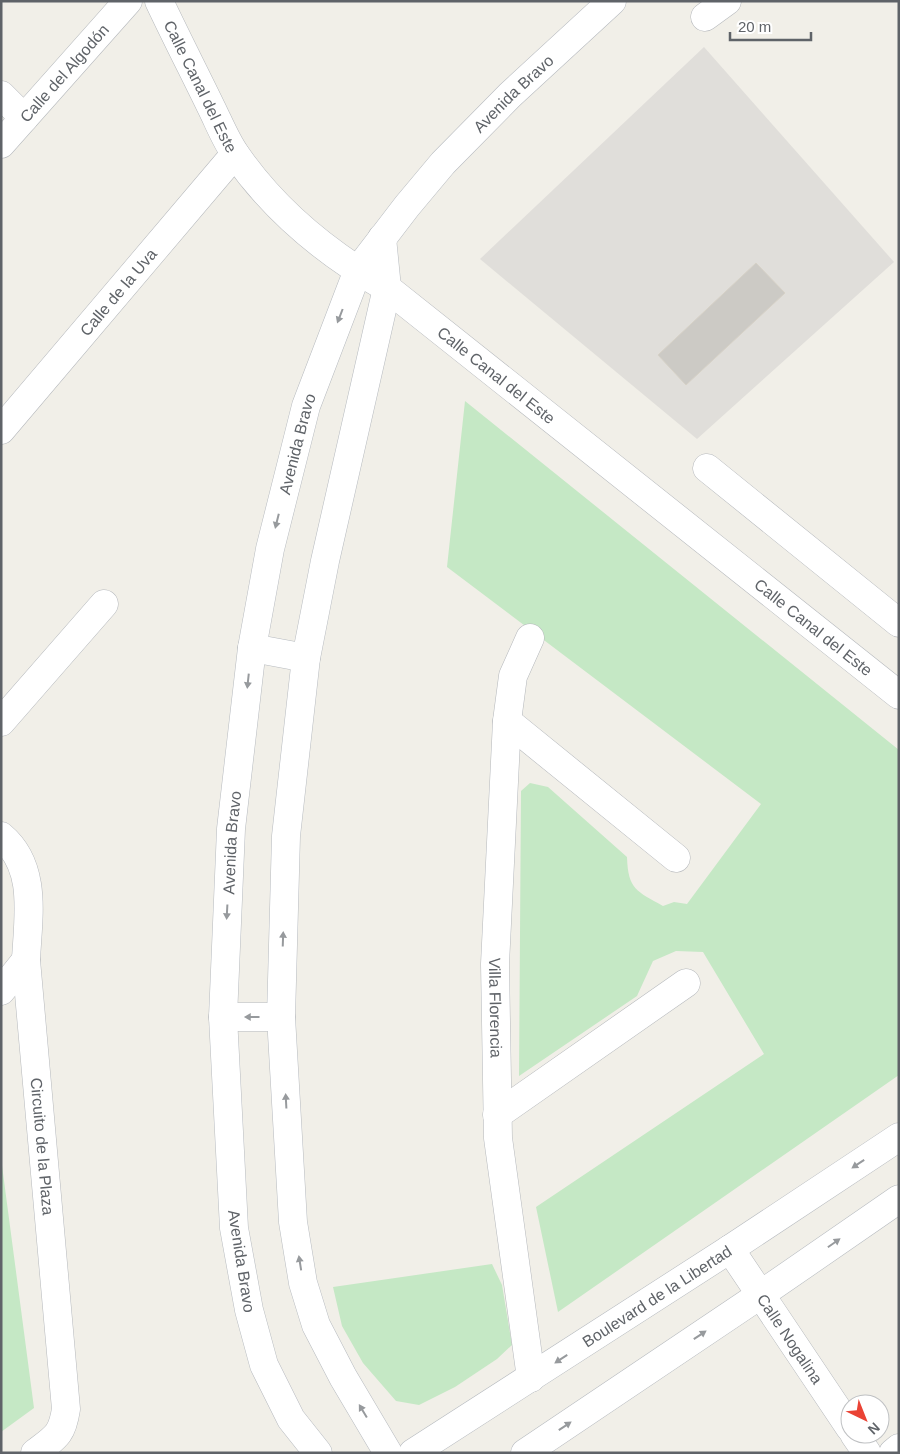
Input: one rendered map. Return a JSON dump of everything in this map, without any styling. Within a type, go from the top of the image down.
[{"type":"street","name":"Calle del Algodón","points":[[1,144],[128,1]]},
{"type":"street","name":"Calle Canal del Este","points":[[158,1],[235,154],[291,218],[323,245],[387,288],[899,695]]},
{"type":"street","name":"Avenida Bravo","points":[[318,1453],[292,1419],[264,1365],[249,1310],[234,1228],[223,1017],[231,829],[252,648],[270,549],[306,406],[358,270],[444,163],[510,95],[612,1]]},
{"type":"street","points":[[705,17],[726,1]]},
{"type":"street","points":[[1,95],[24,118]]},
{"type":"street","name":"Calle de la Uva","points":[[1,430],[235,154]]},
{"type":"street","points":[[382,238],[387,288],[325,561],[306,658],[286,836],[281,1017],[293,1222],[303,1283],[316,1325],[343,1377],[388,1453]]},
{"type":"street","points":[[707,468],[899,623]]},
{"type":"street","points":[[1,722],[104,604]]},
{"type":"street","name":"Villa Florencia","points":[[530,638],[513,676],[507,721],[495,964],[498,1138],[531,1378]]},
{"type":"street","points":[[252,648],[306,658]]},
{"type":"street","points":[[507,721],[676,858]]},
{"type":"street","name":"Circuito de la Plaza","points":[[1,836],[11,844],[24,868],[28,891],[26,960],[66,1409],[63,1425],[54,1438],[35,1453]]},
{"type":"street","points":[[1,991],[26,960]]},
{"type":"street","points":[[497,1115],[686,983]]},
{"type":"street","points":[[223,1017],[281,1017]]},
{"type":"street","name":"Boulevard de la Libertad","points":[[413,1453],[730,1249],[899,1137]]},
{"type":"street","points":[[525,1453],[899,1199]]},
{"type":"street","name":"Calle Nogalina","points":[[730,1249],[840,1413]]},
{"type":"street","points":[[892,1453],[899,1448]]},
{"type":"shaded area","points":[[704,47],[894,262],[697,439],[480,259]]},
{"type":"green space","points":[[465,401],[899,750],[899,1075],[558,1312],[536,1207],[764,1054],[703,952],[676,951],[653,961],[637,996],[519,1076],[521,791],[530,783],[548,787],[627,857],[629,876],[632,883],[640,893],[663,906],[674,902],[687,904],[761,804],[447,567]]},
{"type":"green space","points":[[1,1158],[34,1408],[1,1432]]},
{"type":"green space","points":[[492,1264],[502,1285],[512,1345],[497,1359],[455,1387],[419,1405],[396,1401],[363,1363],[342,1326],[333,1287]]},
{"type":"building","points":[[756,263],[785,293],[686,385],[658,355]]}]
